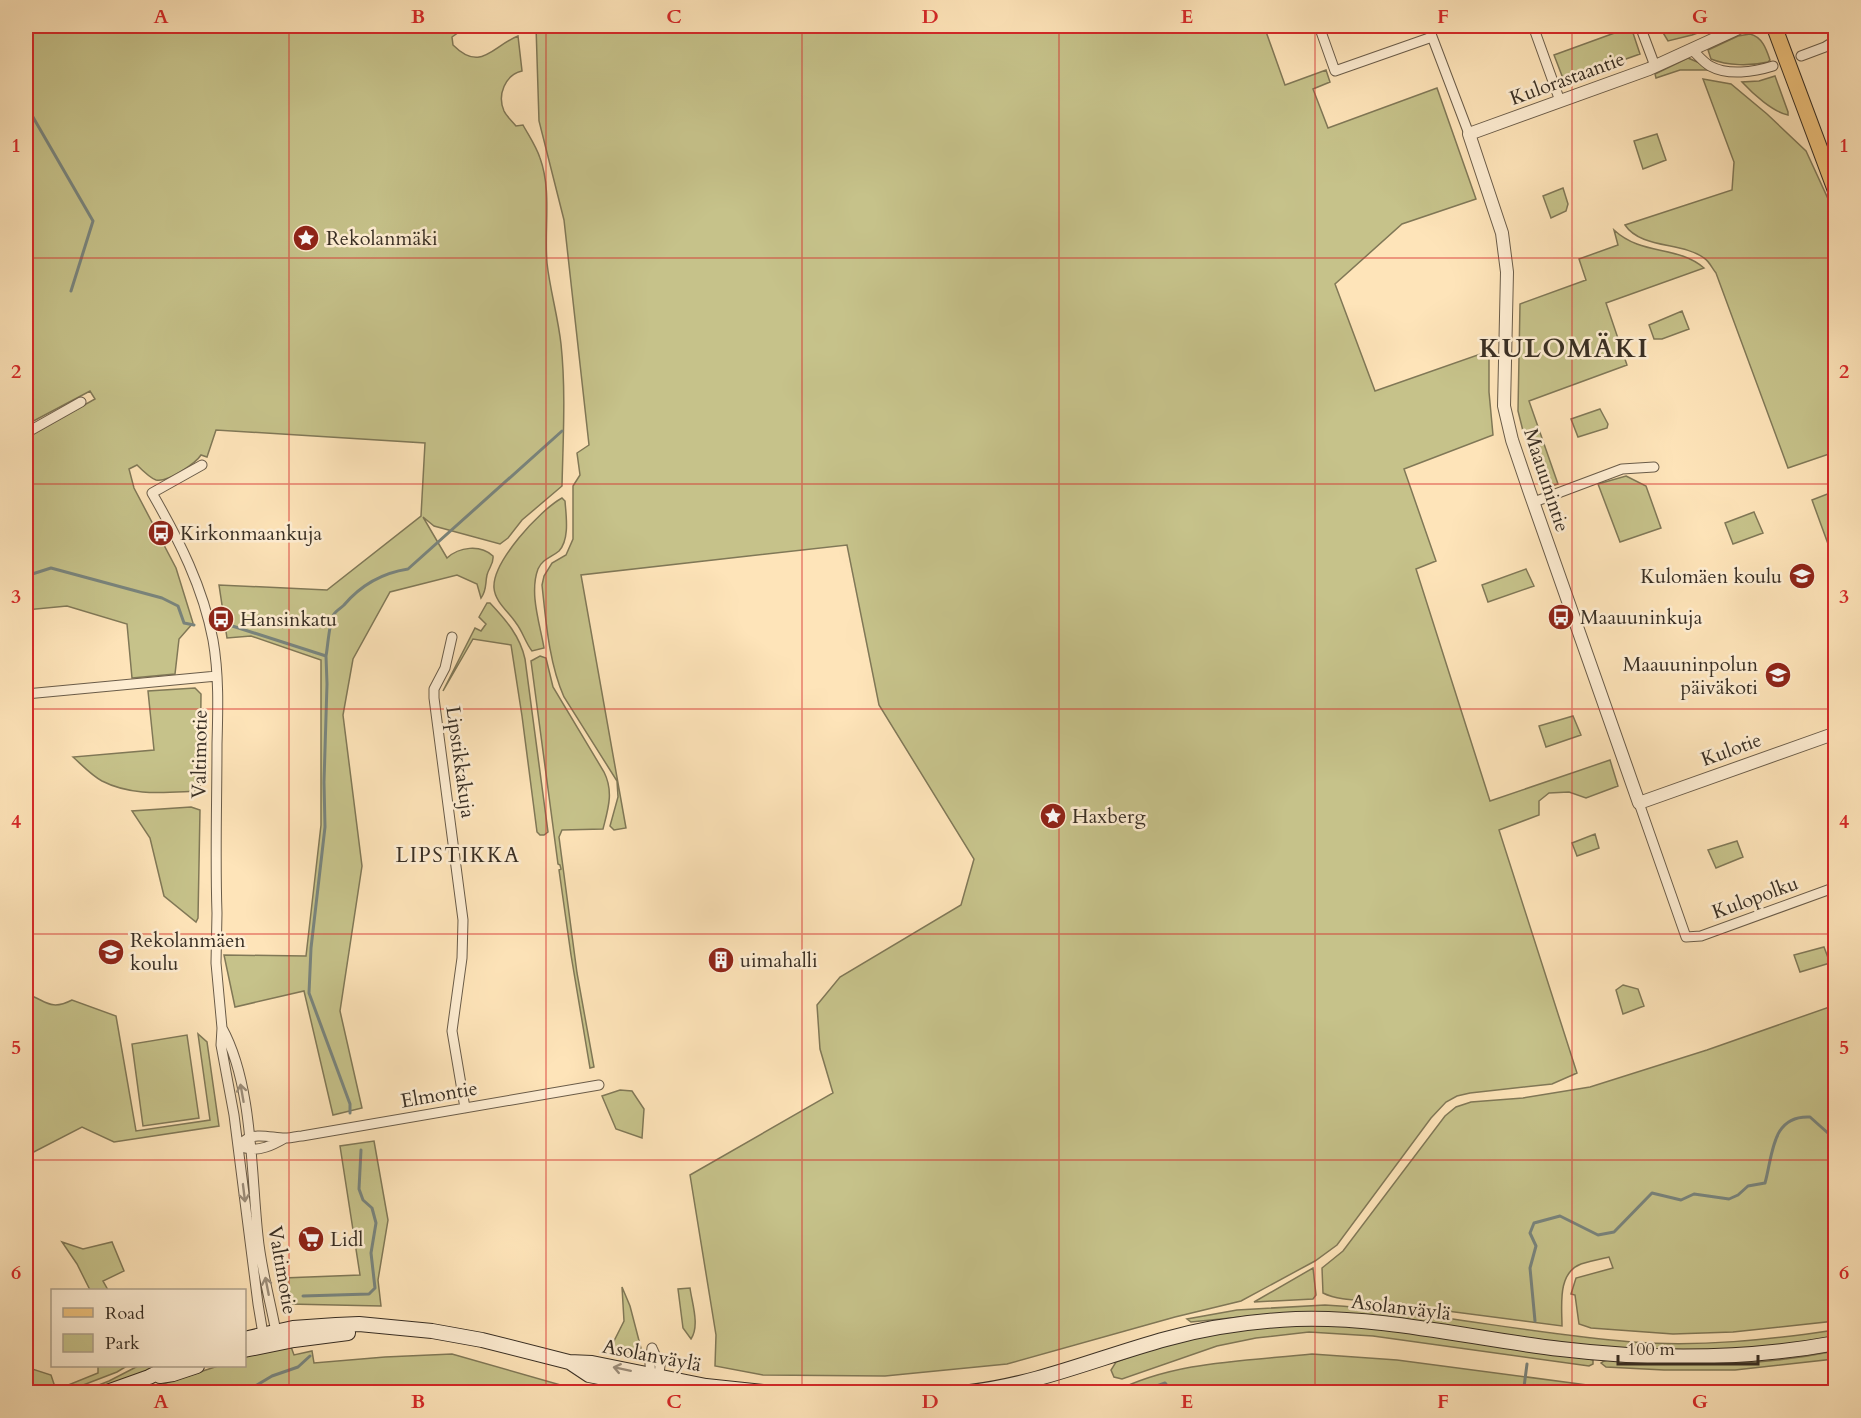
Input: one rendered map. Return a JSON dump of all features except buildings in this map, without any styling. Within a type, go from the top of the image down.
[{"type":"main road","points":[[1774,26],[1836,192]]},
{"type":"main road","name":"Asolanväylä","points":[[970,1392],[1018,1384],[1088,1365],[1174,1337],[1216,1327],[1258,1321],[1335,1319],[1558,1349],[1661,1358],[1763,1353],[1836,1343]]},
{"type":"main road","name":"Asolanväylä","points":[[246,1339],[271,1336],[299,1328],[359,1324],[447,1333],[569,1362],[592,1363],[655,1380],[763,1392]]},
{"type":"main road","name":"Asolanväylä","points":[[246,1349],[271,1336]]},
{"type":"main road","points":[[107,1392],[149,1377],[167,1367]]},
{"type":"main road","points":[[149,1377],[173,1374],[192,1367]]},
{"type":"main road","name":"Asolanväylä","points":[[655,1380],[678,1392]]},
{"type":"street","points":[[1319,26],[1335,71],[1432,37]]},
{"type":"street","name":"Maauunintie","points":[[1428,26],[1468,134],[1505,247],[1508,272],[1503,406],[1512,441],[1686,937]]},
{"type":"street","points":[[1533,26],[1560,101]]},
{"type":"street","points":[[1640,26],[1655,66]]},
{"type":"street","name":"Kulorastaantie","points":[[1468,134],[1655,66],[1743,26]]},
{"type":"street","points":[[1801,56],[1836,40]]},
{"type":"street","points":[[1691,49],[1709,66],[1725,70],[1747,72],[1773,66]]},
{"type":"street","points":[[26,433],[81,402]]},
{"type":"street","name":"Valtimotie","points":[[202,465],[152,494],[179,542],[196,580],[208,619],[217,676],[217,913],[215,930],[222,1028],[221,1045],[271,1336]]},
{"type":"street","points":[[1534,502],[1622,469],[1654,467]]},
{"type":"street","name":"Lipstikkakuja","points":[[452,637],[445,668],[434,689],[434,698],[463,920],[462,958],[452,1031],[465,1108]]},
{"type":"street","points":[[26,694],[217,676]]},
{"type":"street","name":"Kulotie","points":[[1639,802],[1836,733]]},
{"type":"street","name":"Kulopolku","points":[[1686,937],[1701,936],[1836,887]]},
{"type":"street","name":"Valtimotie","points":[[222,1028],[230,1043],[239,1076],[250,1150],[258,1240],[271,1336]]},
{"type":"street","name":"Elmontie","points":[[248,1137],[285,1138],[598,1085]]},
{"type":"street","points":[[248,1137],[238,1146],[250,1150]]},
{"type":"street","name":"Elmontie","points":[[250,1150],[271,1146],[285,1138]]},
{"type":"green space","points":[[26,26],[477,26],[462,30],[452,37],[453,45],[471,57],[486,55],[518,36],[522,71],[507,81],[501,99],[508,117],[516,126],[523,125],[532,141],[540,158],[546,183],[547,263],[563,362],[562,486],[522,520],[508,538],[500,544],[434,526],[423,517],[447,558],[457,551],[470,548],[488,552],[493,556],[483,595],[481,598],[477,584],[457,575],[390,592],[353,659],[343,715],[362,866],[340,1011],[362,1108],[333,1115],[304,991],[235,1007],[224,955],[306,956],[321,825],[321,660],[251,636],[227,638],[219,585],[327,590],[421,516],[425,443],[216,430],[207,457],[201,455],[174,476],[156,480],[137,465],[129,469],[134,488],[176,568],[193,623],[179,639],[175,674],[132,678],[127,624],[67,606],[26,610],[26,438],[95,399],[90,391],[26,425]]},
{"type":"green space","points":[[536,26],[1264,26],[1285,85],[1326,70],[1330,82],[1313,89],[1328,128],[1437,88],[1476,199],[1402,224],[1335,284],[1375,391],[1489,351],[1489,392],[1493,435],[1404,469],[1436,561],[1416,569],[1490,801],[1610,760],[1618,786],[1586,798],[1569,792],[1549,793],[1539,801],[1539,815],[1499,830],[1577,1073],[1552,1084],[1470,1093],[1446,1102],[1431,1118],[1337,1245],[1315,1261],[1241,1301],[1007,1364],[885,1376],[763,1375],[715,1366],[716,1335],[690,1175],[833,1093],[820,1049],[817,1005],[840,977],[961,905],[974,859],[879,705],[847,545],[581,575],[626,828],[614,830],[610,826],[618,797],[617,781],[564,697],[559,684],[549,642],[542,585],[544,576],[552,563],[566,555],[573,539],[573,486],[580,475],[577,453],[589,445],[564,220],[539,121]]},
{"type":"green space","points":[[1650,26],[1717,26],[1668,41],[1662,31],[1652,29]]},
{"type":"green space","points":[[1631,27],[1640,54],[1564,81],[1554,55]]},
{"type":"green space","points":[[1750,34],[1763,44],[1770,60],[1768,62],[1739,65],[1711,59],[1708,50],[1738,36]]},
{"type":"green space","points":[[1688,58],[1702,64],[1708,70],[1680,70],[1656,78],[1655,74]]},
{"type":"green space","points":[[1775,76],[1788,115],[1757,97],[1742,82],[1759,81]]},
{"type":"green space","points":[[1703,79],[1731,84],[1806,151],[1835,214],[1835,452],[1788,468],[1716,273],[1706,259],[1695,253],[1641,238],[1625,225],[1732,190],[1734,162]]},
{"type":"green space","points":[[1657,134],[1666,160],[1643,169],[1634,141]]},
{"type":"green space","points":[[1563,188],[1568,204],[1566,211],[1551,218],[1543,196]]},
{"type":"green space","points":[[1614,230],[1636,244],[1682,256],[1704,268],[1606,303],[1627,365],[1529,401],[1558,484],[1544,488],[1518,411],[1520,304],[1586,280],[1579,259],[1618,245]]},
{"type":"green space","points":[[1682,311],[1689,329],[1662,339],[1654,339],[1649,325]]},
{"type":"green space","points":[[1600,409],[1608,424],[1607,428],[1578,437],[1571,419]]},
{"type":"green space","points":[[1626,476],[1646,486],[1661,528],[1620,542],[1598,484]]},
{"type":"green space","points":[[1835,491],[1835,563],[1812,500]]},
{"type":"green space","points":[[562,498],[565,501],[566,513],[565,540],[559,551],[540,566],[536,578],[536,608],[544,648],[532,651],[518,626],[497,598],[494,588],[495,577],[509,551],[530,525]]},
{"type":"green space","points":[[1754,512],[1763,533],[1733,544],[1725,523]]},
{"type":"green space","points":[[1526,569],[1534,586],[1488,602],[1482,585]]},
{"type":"green space","points":[[487,603],[490,603],[512,629],[525,659],[548,832],[544,835],[537,832],[511,645],[473,639],[443,691],[475,628],[481,631],[486,624],[479,617]]},
{"type":"green space","points":[[540,656],[546,658],[553,687],[604,772],[609,787],[607,814],[603,829],[562,830],[559,837],[577,973],[594,1067],[590,1068],[571,955],[531,661]]},
{"type":"green space","points":[[195,688],[201,694],[200,791],[150,792],[114,786],[98,779],[73,757],[154,750],[148,691]]},
{"type":"green space","points":[[1573,716],[1581,735],[1546,747],[1539,726]]},
{"type":"green space","points":[[191,807],[200,810],[198,918],[196,922],[164,896],[150,838],[132,811]]},
{"type":"green space","points":[[1595,834],[1599,848],[1577,856],[1572,843]]},
{"type":"green space","points":[[1737,841],[1743,857],[1716,868],[1708,850]]},
{"type":"green space","points":[[1824,947],[1830,963],[1800,972],[1794,955]]},
{"type":"green space","points":[[1623,985],[1638,989],[1644,1006],[1623,1014],[1616,990]]},
{"type":"green space","points":[[26,994],[52,1005],[72,1000],[116,1016],[136,1131],[210,1120],[198,1034],[207,1042],[219,1126],[114,1142],[82,1127],[26,1156]]},
{"type":"green space","points":[[1835,1005],[1835,1321],[1733,1332],[1673,1334],[1591,1328],[1579,1324],[1575,1295],[1571,1294],[1576,1278],[1613,1268],[1609,1257],[1581,1264],[1573,1268],[1568,1275],[1562,1291],[1562,1326],[1346,1299],[1323,1293],[1322,1268],[1343,1251],[1445,1116],[1456,1107],[1471,1102],[1523,1098],[1590,1087],[1707,1050]]},
{"type":"green space","points":[[187,1035],[199,1118],[143,1126],[132,1044]]},
{"type":"green space","points":[[620,1090],[632,1091],[644,1109],[642,1138],[616,1129],[602,1096]]},
{"type":"green space","points":[[374,1141],[388,1220],[378,1280],[381,1306],[288,1304],[285,1298],[283,1278],[360,1275],[340,1146]]},
{"type":"green space","points":[[62,1242],[83,1249],[112,1242],[124,1271],[103,1281],[107,1289],[90,1289],[77,1264]]},
{"type":"green space","points":[[1313,1268],[1316,1295],[1313,1299],[1254,1302]]},
{"type":"green space","points":[[622,1287],[630,1306],[643,1356],[611,1347],[624,1321]]},
{"type":"green space","points":[[690,1288],[695,1321],[694,1334],[691,1339],[683,1328],[678,1289]]},
{"type":"green space","points":[[1325,1305],[1402,1312],[1555,1334],[1632,1342],[1683,1344],[1734,1342],[1835,1330],[1836,1338],[1772,1347],[1664,1352],[1579,1345],[1364,1315],[1260,1315],[1191,1322],[1187,1319],[1237,1310]]},
{"type":"green space","points":[[1324,1324],[1380,1329],[1576,1356],[1593,1360],[1593,1364],[1589,1366],[1373,1336],[1309,1332],[1256,1338],[1217,1346],[1122,1379],[1114,1377],[1111,1370],[1116,1362],[1156,1347],[1226,1331],[1282,1325]]},
{"type":"green space","points":[[290,1344],[294,1355],[312,1351],[314,1363],[452,1354],[585,1392],[161,1392],[157,1386],[215,1367],[246,1367],[246,1357]]},
{"type":"green space","points":[[1835,1351],[1834,1359],[1735,1370],[1606,1367],[1601,1363],[1618,1359],[1678,1364],[1746,1363]]},
{"type":"green space","points":[[1312,1354],[1397,1360],[1588,1385],[1584,1392],[1114,1392],[1161,1374],[1186,1368]]},
{"type":"green space","points":[[26,1356],[32,1369],[51,1375],[56,1390],[98,1373],[98,1367],[125,1367],[65,1392],[26,1392]]},
{"type":"green space","points":[[136,1367],[156,1367],[90,1392],[81,1392]]},
{"type":"waterway","points":[[26,105],[93,221],[71,291]]},
{"type":"waterway","points":[[326,656],[331,623],[336,612],[373,581],[408,569],[562,431]]},
{"type":"waterway","points":[[26,576],[51,568],[162,598],[178,606],[184,623],[194,625]]},
{"type":"waterway","points":[[223,623],[326,656],[325,827],[311,948],[309,993],[350,1104],[350,1113]]},
{"type":"waterway","points":[[1535,1321],[1530,1268],[1536,1246],[1530,1233],[1534,1223],[1560,1216],[1598,1235],[1614,1232],[1652,1193],[1681,1200],[1694,1194],[1729,1199],[1748,1186],[1765,1183],[1776,1139],[1781,1130],[1797,1118],[1810,1117],[1829,1134],[1836,1137]]},
{"type":"waterway","points":[[303,1296],[369,1294],[375,1288],[371,1253],[376,1223],[372,1208],[363,1200],[359,1189],[361,1150]]},
{"type":"waterway","points":[[245,1392],[272,1376],[298,1367],[310,1356]]},
{"type":"waterway","points":[[1518,1392],[1524,1387],[1527,1364]]},
{"type":"waterway","points":[[1140,1392],[1165,1383],[1172,1392]]},
{"type":"waterway","points":[[1378,1392],[1383,1392]]},
{"type":"railway","points":[[1792,1392],[1836,1383]]},
{"type":"place","name":"Rekolanmäki","points":[[306,238]]},
{"type":"place","name":"Kirkonmaankuja","points":[[161,533]]},
{"type":"place","name":"Kulomäen koulu","points":[[1802,576]]},
{"type":"place","name":"Maauuninkuja","points":[[1561,617]]},
{"type":"place","name":"Hansinkatu","points":[[221,619]]},
{"type":"place","name":"Maauuninpolun päiväkoti","points":[[1778,675]]},
{"type":"place","name":"Haxberg","points":[[1053,816]]},
{"type":"place","name":"Rekolanmäen koulu","points":[[111,952]]},
{"type":"place","name":"uimahalli","points":[[721,960]]},
{"type":"place","name":"Lidl","points":[[311,1239]]},
{"type":"district","name":"KULOMÄKI","points":[[1564,348]]},
{"type":"district","name":"LIPSTIKKA","points":[[458,855]]}]
